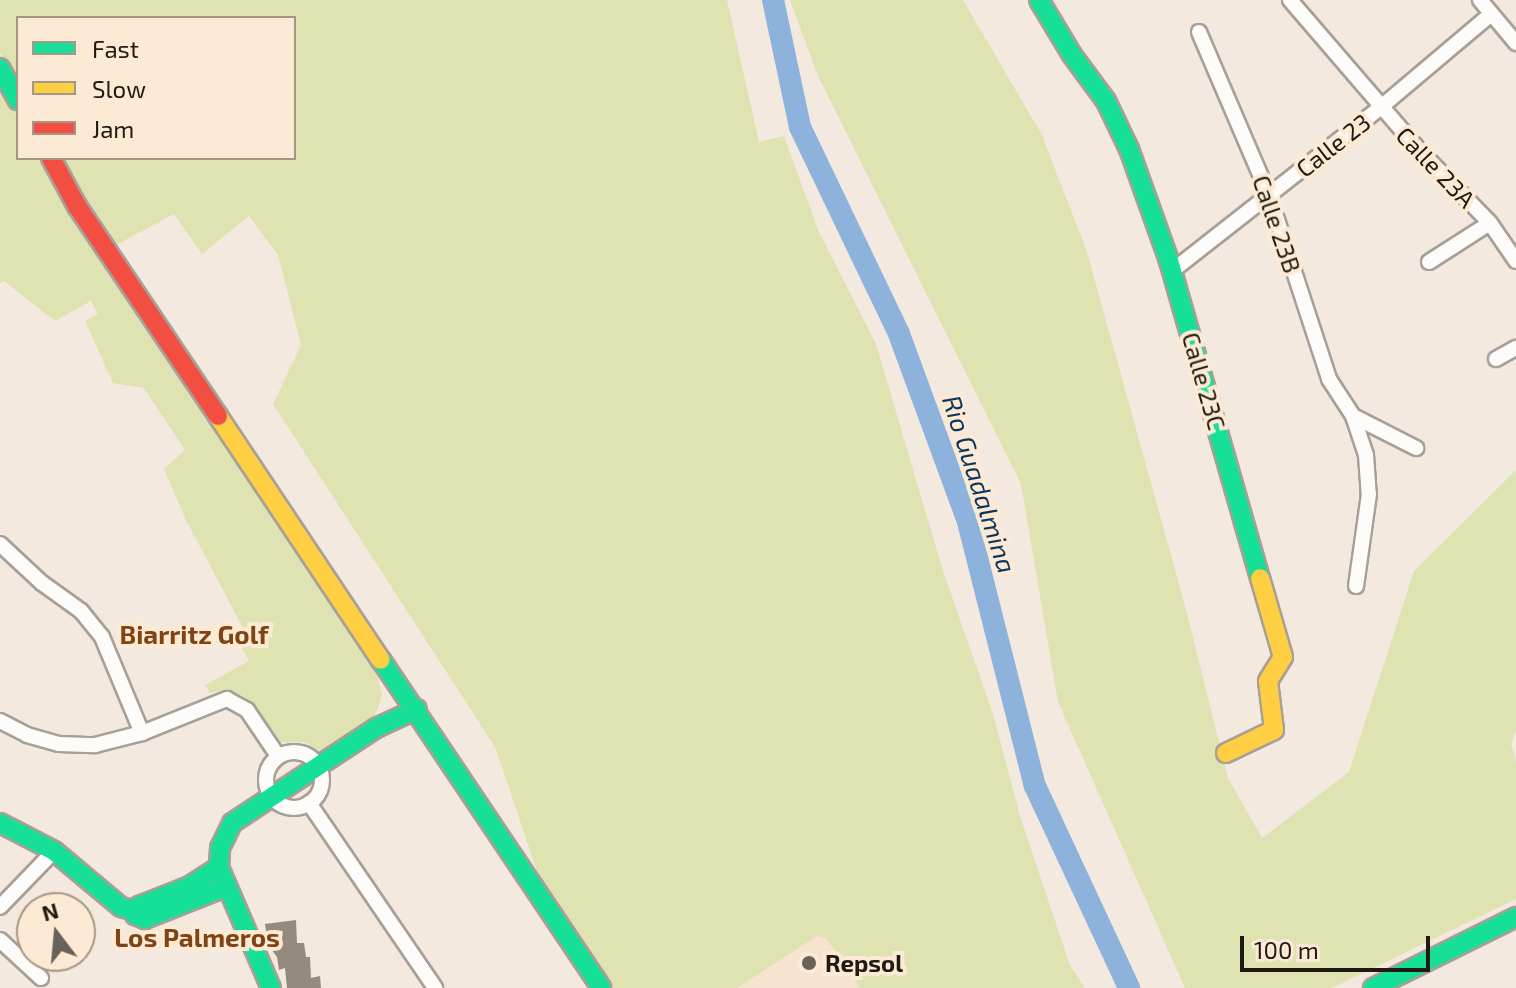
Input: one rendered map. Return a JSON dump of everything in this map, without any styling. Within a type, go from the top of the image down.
[{"type":"main road","name":"Calle 23C","points":[[1039,0],[1116,118],[1172,271],[1283,657],[1268,681],[1274,730],[1226,753]]},
{"type":"main road","points":[[0,68],[16,96]]},
{"type":"main road","points":[[52,160],[77,206],[413,703],[601,988]]},
{"type":"main road","points":[[271,988],[219,867],[220,848],[232,823],[413,703]]},
{"type":"main road","points":[[0,823],[54,851],[121,907],[135,911],[201,880],[219,867]]},
{"type":"main road","points":[[135,911],[137,917],[143,919],[226,887]]},
{"type":"main road","points":[[1373,988],[1516,917]]},
{"type":"main road","points":[[1411,988],[1516,936]]},
{"type":"street","name":"Calle 23A","points":[[1290,0],[1381,107],[1490,223],[1516,261]]},
{"type":"street","points":[[1480,0],[1516,43]]},
{"type":"street","name":"Calle 23","points":[[1172,271],[1381,107],[1491,14]]},
{"type":"street","name":"Calle 23B","points":[[1199,32],[1269,195],[1329,379],[1353,416],[1366,455],[1369,494],[1356,586]]},
{"type":"street","name":"Calle 23A","points":[[1429,262],[1490,223]]},
{"type":"street","points":[[1496,359],[1516,348]]},
{"type":"street","points":[[1353,416],[1416,448]]},
{"type":"street","points":[[0,544],[42,583],[81,611],[102,637],[142,733]]},
{"type":"street","points":[[0,721],[27,735],[59,744],[95,745],[142,733],[227,699],[247,710],[278,756]]},
{"type":"street","points":[[295,752],[325,760],[321,790],[309,803],[293,809],[276,802],[270,795],[267,770],[278,756],[295,752]]},
{"type":"street","points":[[309,803],[435,988]]},
{"type":"street","points":[[0,907],[54,851]]},
{"type":"street","points":[[0,940],[41,978]]},
{"type":"shaded area","name":"Repsol","points":[[816,936],[826,938],[860,988],[737,988]]},
{"type":"green space","points":[[0,0],[727,0],[759,142],[784,136],[818,230],[876,344],[943,571],[993,714],[1021,819],[1070,965],[1085,988],[860,988],[826,938],[817,936],[737,988],[611,988],[539,877],[495,747],[273,404],[301,345],[278,255],[249,216],[202,254],[174,214],[116,245],[62,160],[296,160],[296,16],[16,16],[16,82],[0,52]]},
{"type":"green space","points":[[790,0],[963,0],[1042,135],[1087,252],[1187,613],[1228,778],[1262,838],[1349,772],[1414,571],[1516,470],[1516,730],[1511,744],[1516,762],[1516,899],[1332,988],[1185,988],[1058,702],[1021,484],[818,76]]},
{"type":"green space","points":[[0,86],[16,114],[16,160],[43,160],[375,666],[382,696],[374,718],[320,751],[305,742],[280,742],[244,696],[222,690],[210,693],[205,685],[249,661],[235,637],[244,630],[186,520],[164,469],[185,450],[144,388],[113,383],[85,321],[98,314],[91,301],[55,321],[4,281],[0,283]]},
{"type":"building","points":[[296,920],[297,943],[304,943],[306,957],[310,957],[311,978],[320,976],[321,988],[287,988],[285,968],[279,970],[277,957],[268,945],[265,924]]},
{"type":"waterway","name":"Rio Guadalmina","points":[[773,0],[800,127],[899,334],[968,522],[1035,786],[1129,988]]},
{"type":"traffic: fast","points":[[1039,0],[1072,55],[1106,101],[1129,149],[1169,261],[1260,578]]},
{"type":"traffic: fast","points":[[0,68],[16,96]]},
{"type":"traffic: fast","points":[[381,660],[601,988]]},
{"type":"traffic: fast","points":[[271,988],[219,867],[220,848],[232,823],[376,728],[417,709]]},
{"type":"traffic: fast","points":[[0,823],[54,851],[121,907],[135,911]]},
{"type":"traffic: fast","points":[[219,867],[190,886],[139,906],[135,915],[145,919],[226,887]]},
{"type":"traffic: fast","points":[[1373,988],[1516,917]]},
{"type":"traffic: slow","points":[[218,416],[381,660]]},
{"type":"traffic: slow","points":[[1226,753],[1274,730],[1268,681],[1283,657],[1260,578]]},
{"type":"traffic: jam","points":[[52,160],[77,206],[218,416]]},
{"type":"place","name":"Repsol","points":[[809,963]]},
{"type":"district","name":"Biarritz Golf","points":[[194,634]]},
{"type":"district","name":"Los Palmeros","points":[[197,937]]}]
